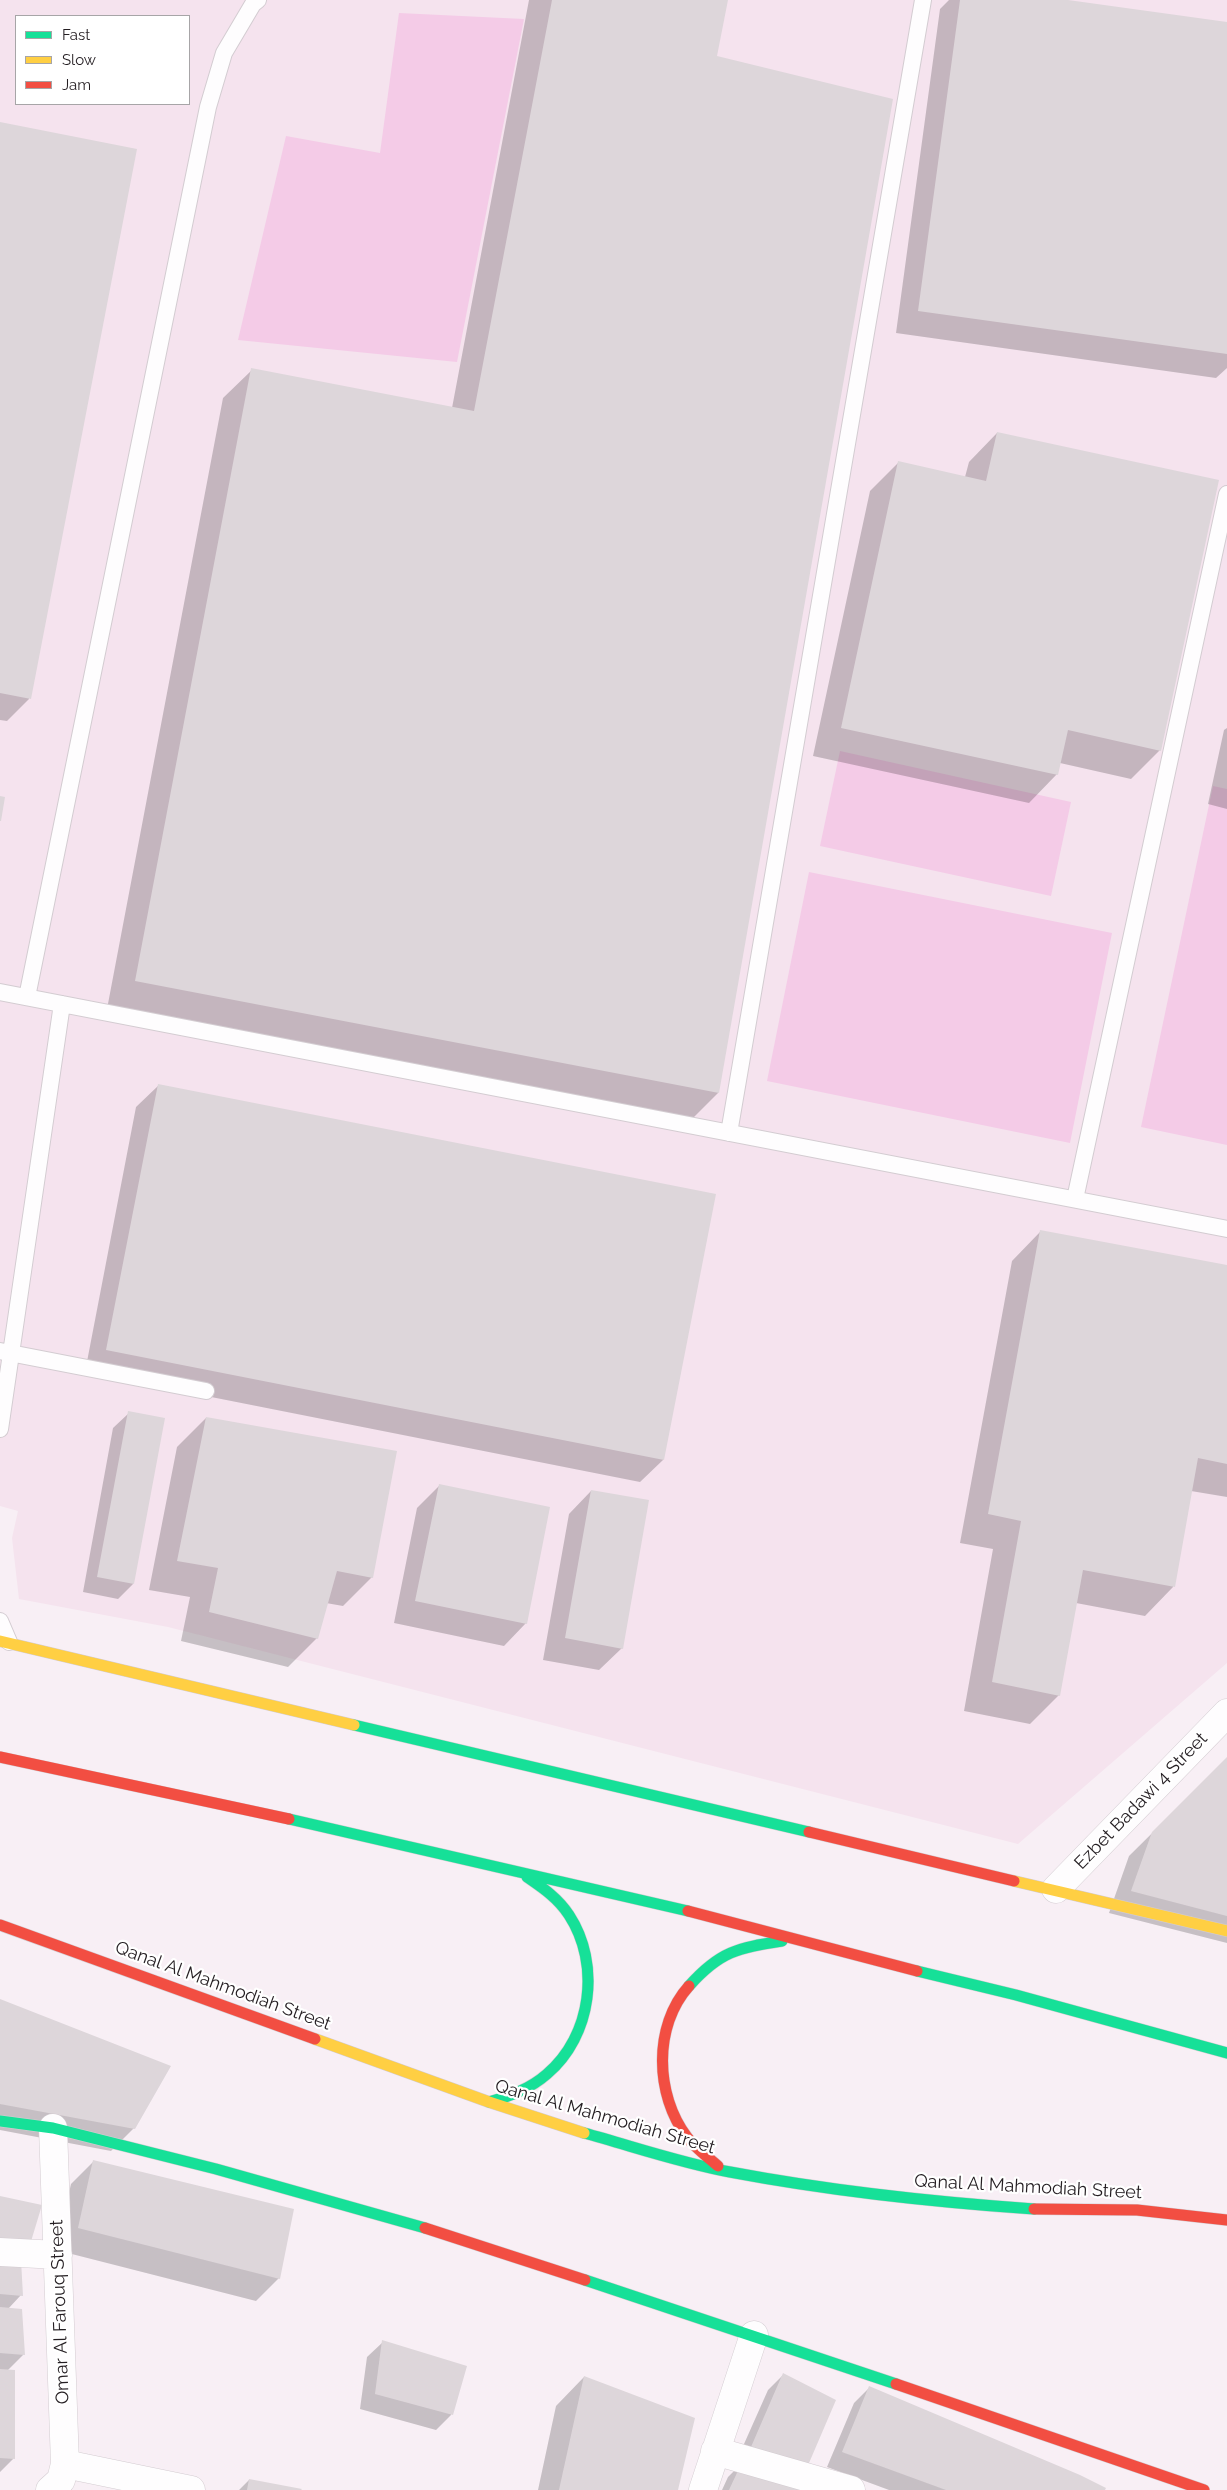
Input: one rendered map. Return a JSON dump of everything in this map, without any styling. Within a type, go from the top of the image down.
[{"type":"main road","points":[[4,1642],[1227,1931]]},
{"type":"main road","points":[[0,1757],[198,1798],[726,1920],[796,1941],[1016,1995],[1227,2053]]},
{"type":"main road","points":[[489,2102],[512,2096],[534,2085],[553,2069],[568,2051],[580,2030],[587,2006],[590,1982],[588,1958],[580,1935],[568,1914],[552,1895],[534,1880],[511,1869]]},
{"type":"main road","name":"Qanal Al Mahmodiah Street","points":[[0,1925],[489,2102],[574,2130],[728,2172],[845,2191],[942,2203],[1040,2209],[1137,2210],[1227,2220]]},
{"type":"main road","points":[[728,2172],[708,2159],[690,2142],[676,2122],[667,2100],[662,2076],[661,2052],[666,2028],[675,2005],[688,1985],[725,1954],[756,1943],[772,1940],[796,1941]]},
{"type":"main road","points":[[0,2121],[53,2128],[216,2169],[423,2227],[754,2335],[1204,2490]]},
{"type":"street","name":"Ezbet Badawi 4 Street","points":[[1056,1890],[1227,1713]]},
{"type":"street","name":"Omar Al Farouq Street","points":[[50,2490],[61,2480],[65,2464],[53,2128]]},
{"type":"street","points":[[0,2252],[58,2255]]},
{"type":"street","points":[[703,2490],[754,2335]]},
{"type":"street","points":[[716,2451],[852,2490]]},
{"type":"street","points":[[65,2464],[191,2490]]},
{"type":"lane","points":[[27,997],[208,107],[224,53],[253,4],[258,0]]},
{"type":"lane","points":[[729,1133],[923,0]]},
{"type":"lane","points":[[1075,1199],[1227,494]]},
{"type":"lane","points":[[0,992],[1227,1229]]},
{"type":"lane","points":[[0,1429],[6,1352],[62,1004]]},
{"type":"lane","points":[[6,1352],[206,1391]]},
{"type":"lane","points":[[0,1621],[4,1642]]},
{"type":"shaded area","points":[[0,0],[1227,0],[1227,1663],[1018,1844],[168,1627],[19,1599],[12,1538],[18,1511],[0,1506]]},
{"type":"shaded area","points":[[399,13],[524,19],[457,362],[238,340],[286,136],[380,153]]},
{"type":"shaded area","points":[[840,751],[1071,802],[1051,896],[820,846]]},
{"type":"shaded area","points":[[1213,786],[1227,789],[1227,1145],[1141,1127]]},
{"type":"shaded area","points":[[809,872],[1112,933],[1070,1143],[767,1081]]},
{"type":"building","points":[[552,0],[728,0],[717,56],[893,99],[719,1093],[135,981],[251,368],[474,411]]},
{"type":"building","points":[[960,0],[1068,0],[1227,22],[1227,354],[918,311]]},
{"type":"building","points":[[0,122],[137,149],[31,699],[0,693]]},
{"type":"building","points":[[997,432],[1219,480],[1161,751],[1068,730],[1058,775],[841,728],[898,461],[986,481]]},
{"type":"building","points":[[0,796],[5,797],[1,821],[0,821]]},
{"type":"building","points":[[158,1084],[716,1194],[664,1460],[106,1350]]},
{"type":"building","points":[[1040,1230],[1227,1265],[1227,1464],[1198,1458],[1175,1587],[1083,1570],[1060,1696],[992,1682],[1021,1521],[988,1514]]},
{"type":"building","points":[[128,1411],[165,1418],[134,1584],[97,1577]]},
{"type":"building","points":[[206,1417],[397,1451],[373,1578],[337,1571],[318,1639],[209,1612],[218,1568],[177,1561]]},
{"type":"building","points":[[439,1484],[550,1507],[527,1624],[415,1601]]},
{"type":"building","points":[[591,1490],[649,1500],[623,1649],[565,1638]]},
{"type":"building","points":[[1227,1757],[1227,1916],[1131,1891],[1152,1832]]},
{"type":"building","points":[[0,1999],[171,2066],[135,2129],[0,2104]]},
{"type":"building","points":[[93,2160],[294,2209],[280,2279],[78,2228]]},
{"type":"building","points":[[0,2196],[42,2205],[29,2248],[0,2246]]},
{"type":"building","points":[[0,2258],[21,2260],[23,2296],[0,2294]]},
{"type":"building","points":[[0,2307],[22,2309],[25,2355],[0,2353]]},
{"type":"building","points":[[382,2340],[467,2366],[453,2415],[375,2394]]},
{"type":"building","points":[[0,2369],[15,2370],[15,2459],[0,2458]]},
{"type":"building","points":[[783,2373],[836,2400],[806,2470],[751,2447]]},
{"type":"building","points":[[584,2376],[695,2418],[678,2490],[559,2490]]},
{"type":"building","points":[[869,2386],[1080,2475],[1106,2488],[1105,2490],[946,2490],[842,2452]]},
{"type":"building","points":[[743,2460],[834,2490],[729,2490]]},
{"type":"building","points":[[249,2479],[302,2489],[247,2490]]},
{"type":"traffic: fast","points":[[354,1725],[809,1832]]},
{"type":"traffic: fast","points":[[289,1819],[688,1911]]},
{"type":"traffic: fast","points":[[489,2102],[527,2088],[547,2074],[562,2058],[574,2040],[582,2020],[587,1999],[588,1977],[585,1955],[579,1934],[560,1903],[527,1877]]},
{"type":"traffic: fast","points":[[689,1986],[700,1974],[720,1958],[741,1949],[782,1941]]},
{"type":"traffic: fast","points":[[917,1971],[1016,1995],[1227,2053]]},
{"type":"traffic: fast","points":[[0,2121],[53,2128],[216,2169],[425,2228]]},
{"type":"traffic: fast","points":[[584,2133],[693,2164],[768,2179],[882,2195],[1034,2209]]},
{"type":"traffic: fast","points":[[585,2280],[896,2384]]},
{"type":"traffic: slow","points":[[0,1641],[354,1725]]},
{"type":"traffic: slow","points":[[1014,1881],[1227,1931]]},
{"type":"traffic: slow","points":[[315,2039],[489,2102],[584,2133]]},
{"type":"traffic: jam","points":[[0,1757],[289,1819]]},
{"type":"traffic: jam","points":[[809,1832],[1014,1881]]},
{"type":"traffic: jam","points":[[688,1911],[917,1971]]},
{"type":"traffic: jam","points":[[0,1925],[315,2039]]},
{"type":"traffic: jam","points":[[689,1986],[677,2002],[669,2021],[664,2040],[662,2061],[664,2081],[676,2120],[687,2137],[718,2166]]},
{"type":"traffic: jam","points":[[1034,2209],[1137,2210],[1227,2220]]},
{"type":"traffic: jam","points":[[425,2228],[585,2280]]},
{"type":"traffic: jam","points":[[896,2384],[1204,2490]]}]
